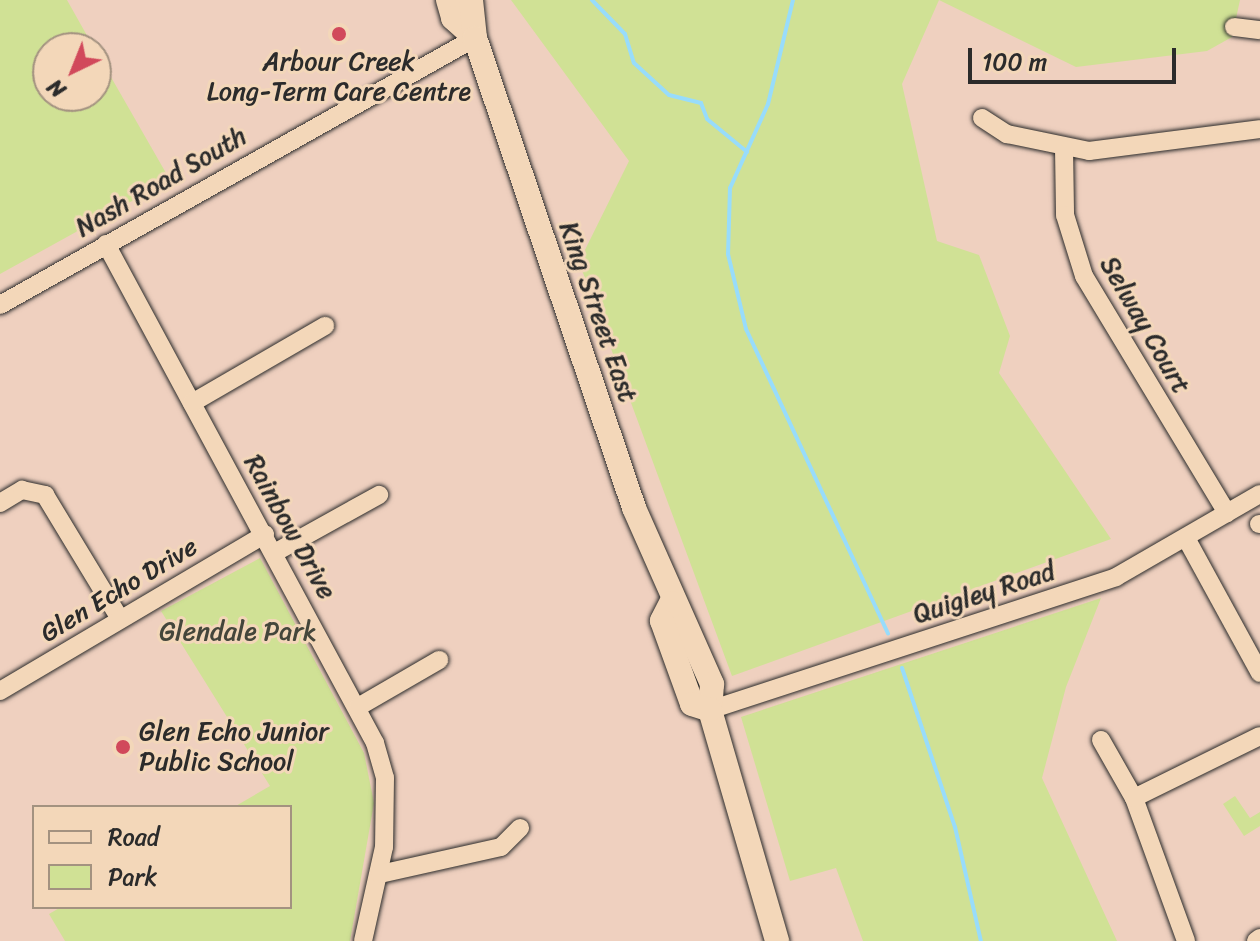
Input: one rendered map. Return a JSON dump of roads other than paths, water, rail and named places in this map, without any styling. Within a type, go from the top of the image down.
[{"type":"main road","name":"King Street East","points":[[448,0],[453,18],[475,38]]},
{"type":"main road","name":"King Street East","points":[[471,0],[475,38],[671,603],[685,611],[712,684],[710,710],[777,941]]},
{"type":"street","points":[[1234,27],[1260,30]]},
{"type":"street","name":"Nash Road South","points":[[0,305],[475,38]]},
{"type":"street","points":[[982,118],[1007,134],[1064,148],[1133,150],[1260,129]]},
{"type":"street","name":"Selway Court","points":[[1064,148],[1065,215],[1084,276],[1227,513]]},
{"type":"street","name":"Rainbow Drive","points":[[106,244],[358,707],[385,778],[380,874],[363,941]]},
{"type":"street","points":[[192,403],[325,326]]},
{"type":"street","points":[[0,503],[40,490],[119,617]]},
{"type":"street","name":"Quigley Road","points":[[710,710],[1116,577],[1260,494]]},
{"type":"street","points":[[276,552],[379,495]]},
{"type":"street","name":"Glen Echo Drive","points":[[0,691],[119,617],[265,534]]},
{"type":"street","points":[[1186,538],[1260,673]]},
{"type":"street","points":[[358,707],[439,660]]},
{"type":"street","points":[[1134,798],[1260,736]]},
{"type":"street","points":[[1101,740],[1134,798],[1186,941]]},
{"type":"street","points":[[380,874],[501,847],[520,828]]},
{"type":"waterway","points":[[592,0],[625,34],[634,63],[669,95],[701,103],[707,119],[747,152]]},
{"type":"waterway","points":[[793,0],[768,104],[730,188],[728,254],[746,329],[888,634]]},
{"type":"waterway","points":[[902,668],[955,827],[981,941]]},
{"type":"place","name":"Arbour Creek Long-Term Care Centre","points":[[339,34]]},
{"type":"place","name":"Glen Echo Junior Public School","points":[[123,747]]},
{"type":"park label","name":"Glendale Park","points":[[238,632]]}]
